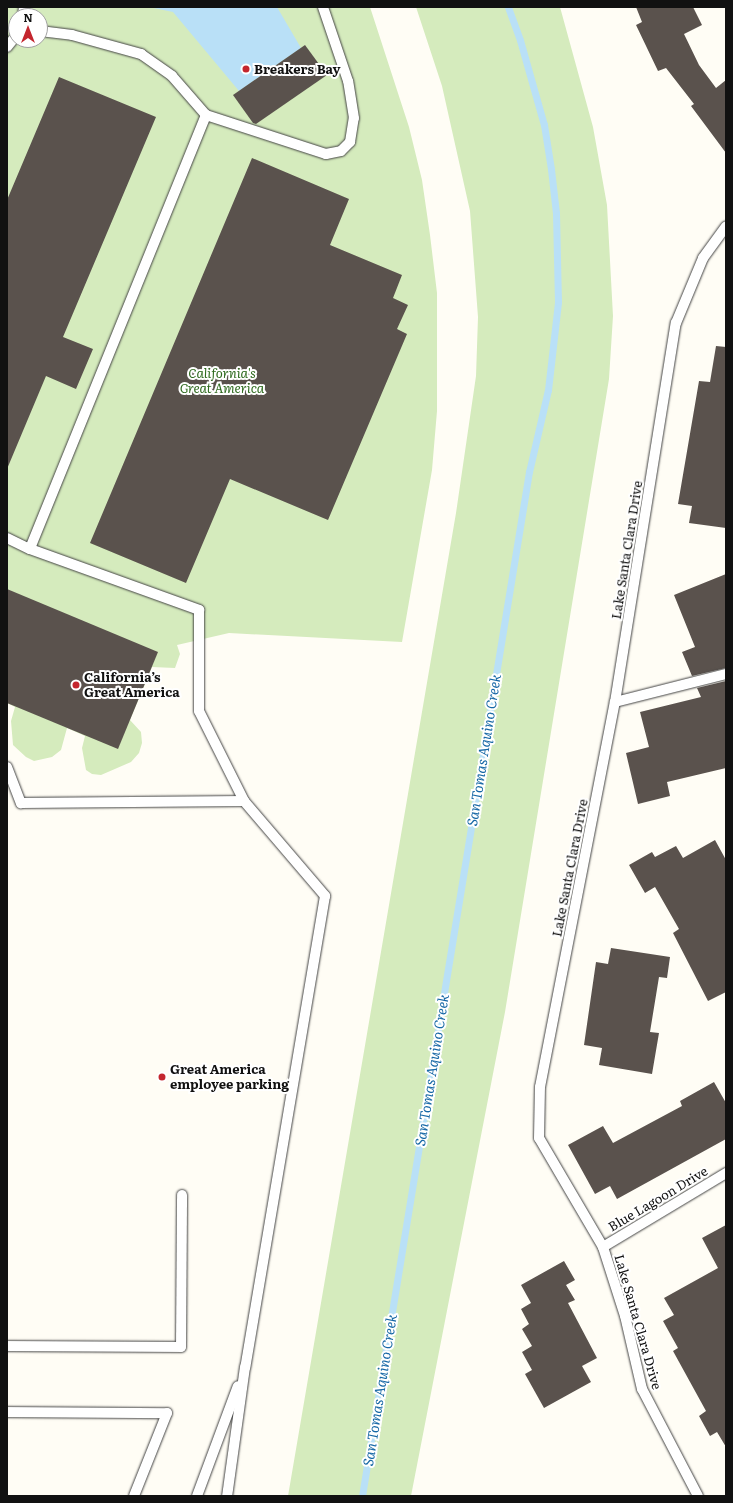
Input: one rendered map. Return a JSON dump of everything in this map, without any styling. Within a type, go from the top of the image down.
[{"type":"lane","points":[[48,32],[72,35],[141,54],[172,76],[206,115],[326,154],[340,151],[350,142],[354,118],[348,81],[323,7]]},
{"type":"lane","points":[[30,549],[206,115]]},
{"type":"lane","name":"Lake Santa Clara Drive","points":[[698,1496],[642,1389],[625,1316],[602,1247],[539,1138],[540,1087],[615,702],[676,323],[703,258],[726,226]]},
{"type":"lane","points":[[7,538],[30,549],[199,610],[199,711],[244,800],[325,896],[245,1367],[227,1496]]},
{"type":"lane","points":[[615,702],[726,674]]},
{"type":"lane","points":[[7,766],[21,803],[244,800]]},
{"type":"lane","name":"Blue Lagoon Drive","points":[[602,1247],[726,1173]]},
{"type":"lane","points":[[7,1346],[181,1346],[182,1195]]},
{"type":"lane","points":[[197,1496],[245,1367]]},
{"type":"lane","points":[[7,1412],[167,1413],[134,1496]]},
{"type":"green space","name":"California's Great America","points":[[7,7],[370,7],[409,127],[422,180],[437,293],[437,411],[432,470],[402,642],[229,633],[177,645],[180,654],[175,668],[152,667],[130,720],[141,732],[142,743],[139,753],[131,762],[101,775],[92,774],[86,770],[82,748],[85,736],[67,728],[61,750],[52,757],[34,761],[26,757],[13,745],[11,721],[15,707],[7,703]]},
{"type":"green space","points":[[416,7],[560,7],[593,127],[607,205],[613,316],[609,379],[505,1012],[411,1496],[288,1496],[456,513],[476,376],[478,317],[470,211],[442,86]]},
{"type":"water","name":"Breakers Bay","points":[[149,7],[277,7],[301,48],[239,91],[173,12]]},
{"type":"building","points":[[636,7],[693,7],[702,25],[684,34],[699,65],[716,88],[726,80],[726,153],[691,106],[694,104],[666,68],[658,71],[636,25],[642,22]]},
{"type":"building","points":[[305,45],[327,75],[256,124],[253,123],[233,95]]},
{"type":"building","points":[[59,77],[156,117],[63,337],[93,349],[76,389],[46,376],[7,469],[7,200]]},
{"type":"building","points":[[252,158],[349,199],[330,245],[402,275],[393,298],[408,305],[397,329],[407,334],[328,520],[230,479],[186,583],[90,543]]},
{"type":"building","points":[[716,346],[726,347],[726,528],[689,523],[692,506],[678,504],[699,381],[710,382]]},
{"type":"building","points":[[726,574],[726,668],[692,676],[682,652],[695,647],[674,595]]},
{"type":"building","name":"California’s Great America","points":[[7,589],[158,652],[118,749],[7,703]]},
{"type":"building","points":[[726,681],[726,768],[667,782],[670,796],[638,804],[626,753],[649,747],[640,712],[701,697],[697,688]]},
{"type":"building","points":[[715,840],[726,860],[726,992],[708,1001],[673,933],[679,929],[655,887],[645,893],[629,865],[652,852],[655,857],[676,846],[683,858]]},
{"type":"building","points":[[611,948],[670,957],[667,978],[659,977],[650,1032],[659,1033],[652,1074],[599,1065],[602,1048],[584,1045],[596,962],[608,964]]},
{"type":"building","points":[[714,1082],[726,1103],[726,1139],[617,1199],[610,1186],[595,1194],[568,1145],[603,1126],[613,1143],[682,1106],[680,1101]]},
{"type":"building","points":[[726,1225],[726,1447],[717,1432],[710,1436],[699,1416],[706,1411],[673,1351],[678,1348],[663,1321],[674,1315],[664,1298],[718,1268],[702,1238]]},
{"type":"building","points":[[564,1261],[575,1280],[566,1285],[575,1300],[568,1303],[597,1358],[582,1366],[591,1382],[544,1408],[525,1374],[532,1370],[522,1352],[532,1346],[522,1329],[529,1324],[521,1309],[531,1303],[521,1285]]},
{"type":"waterway","name":"San Tomas Aquino Creek","points":[[362,1496],[529,472],[548,390],[558,302],[556,213],[544,125],[520,40],[508,7]]},
{"type":"place","name":"Breakers Bay","points":[[246,69]]},
{"type":"place","name":"California’s Great America","points":[[76,685]]},
{"type":"place","name":"Great America employee parking","points":[[162,1077]]}]
